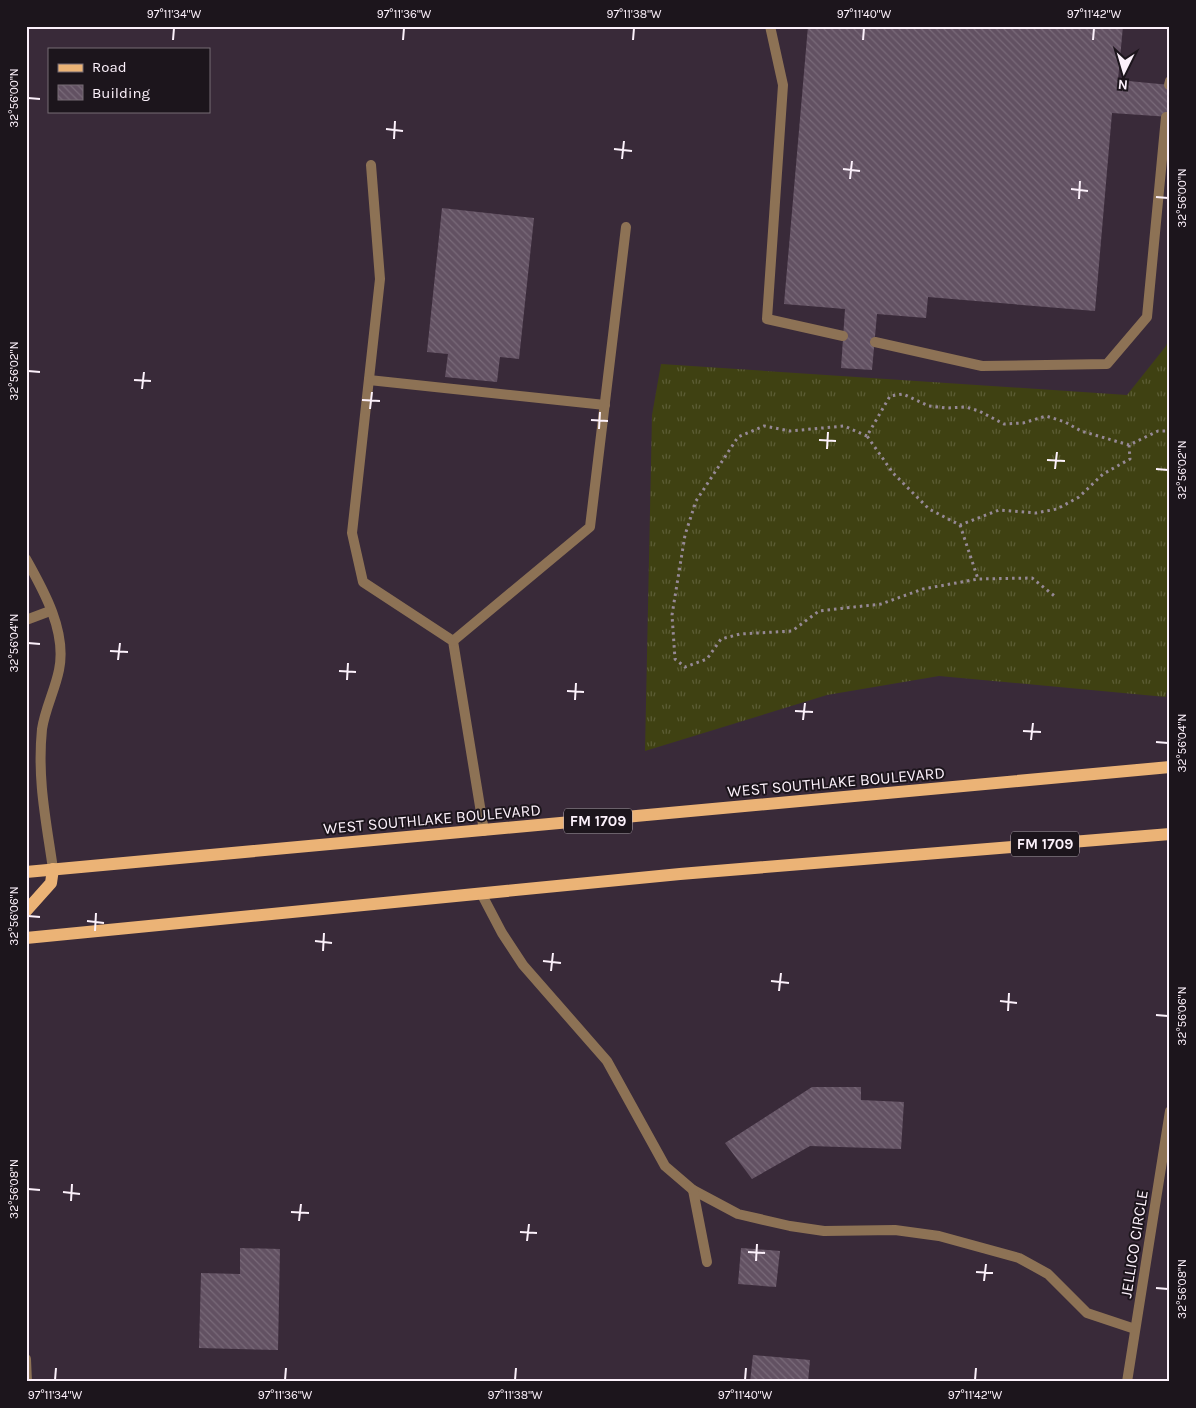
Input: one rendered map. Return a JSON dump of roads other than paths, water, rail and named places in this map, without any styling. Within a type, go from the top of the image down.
[{"type":"main road","name":"WEST SOUTHLAKE BOULEVARD","points":[[26,872],[1170,767]]},
{"type":"main road","name":"FM 1709","points":[[26,938],[690,873],[1170,834]]},
{"type":"main road","points":[[26,911],[51,883],[53,869]]},
{"type":"street","points":[[770,26],[783,85],[767,318],[843,336]]},
{"type":"street","points":[[875,342],[982,366],[1107,364],[1147,317],[1166,117]]},
{"type":"street","points":[[371,165],[380,279],[352,533],[363,582],[453,641],[484,831]]},
{"type":"street","points":[[453,641],[590,528],[626,227]]},
{"type":"street","points":[[369,380],[605,405]]},
{"type":"street","points":[[26,559],[58,630],[60,669],[42,728],[40,789],[53,869]]},
{"type":"street","points":[[26,620],[50,611]]},
{"type":"street","points":[[481,894],[502,933],[523,965],[607,1061],[664,1166],[693,1190],[738,1214],[790,1226],[824,1231],[894,1230],[939,1236],[1019,1258],[1048,1274],[1087,1313],[1136,1329]]},
{"type":"street","name":"JELLICO CIRCLE","points":[[1127,1382],[1170,1111]]},
{"type":"street","points":[[693,1190],[708,1262]]},
{"type":"street","points":[[26,1359],[27,1382]]}]
